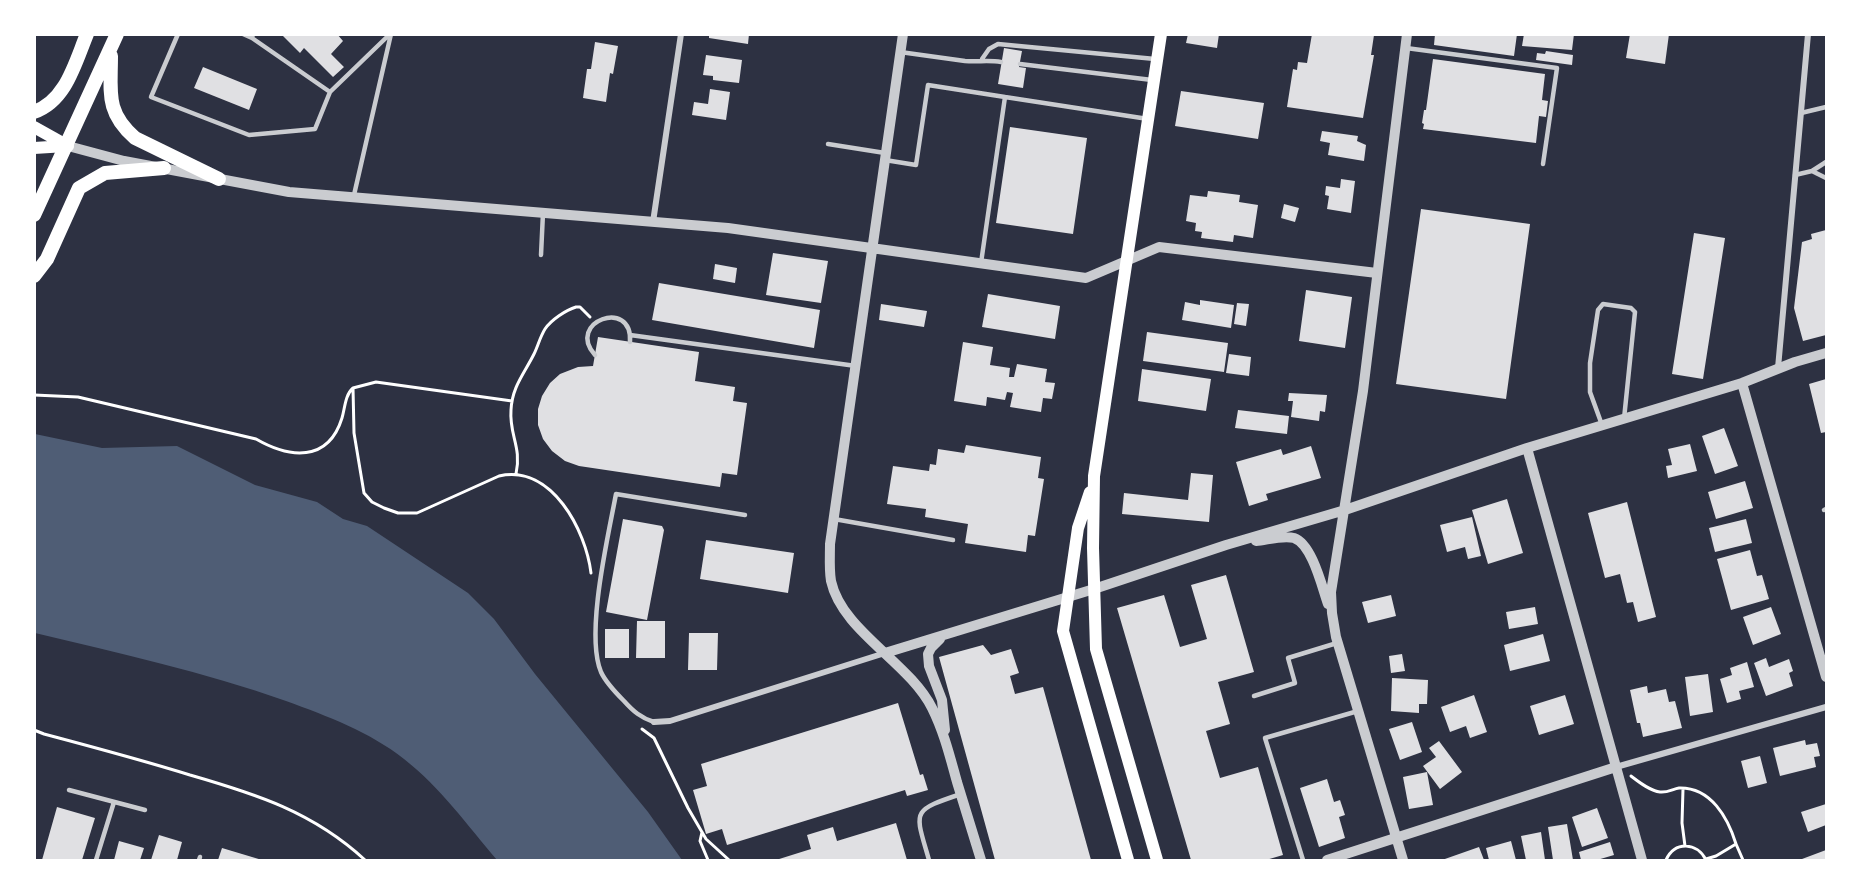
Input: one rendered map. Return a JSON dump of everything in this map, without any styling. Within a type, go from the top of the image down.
[{"type":"main road","points":[[34,112],[50,105],[63,89],[87,34]]},
{"type":"main road","points":[[34,215],[68,146],[117,34]]},
{"type":"main road","points":[[1156,861],[1096,649],[1093,548],[1094,476],[1161,34]]},
{"type":"main road","points":[[111,52],[111,101],[117,119],[126,131],[135,138],[219,179]]},
{"type":"main road","points":[[34,127],[68,146]]},
{"type":"main road","points":[[34,148],[68,146]]},
{"type":"main road","points":[[34,276],[47,259],[79,188],[105,173],[164,168]]},
{"type":"main road","points":[[1094,476],[1078,528],[1063,631],[1128,861]]},
{"type":"street","points":[[653,222],[681,34]]},
{"type":"street","points":[[903,34],[829,564],[831,581],[837,598],[847,614],[925,696],[946,742],[981,861]]},
{"type":"street","points":[[1402,861],[1338,643],[1332,613],[1331,592],[1363,390],[1407,34]]},
{"type":"street","points":[[1778,369],[1808,34]]},
{"type":"street","points":[[68,146],[124,161],[289,192],[728,228],[1086,278],[1159,247],[1377,273]]},
{"type":"street","points":[[654,722],[670,721],[942,637],[1226,545],[1345,510],[1527,448],[1742,383],[1827,353]]},
{"type":"street","points":[[1742,383],[1827,677]]},
{"type":"street","points":[[1527,448],[1642,861]]},
{"type":"street","points":[[1226,545],[1294,538],[1310,554],[1332,613]]},
{"type":"street","points":[[942,637],[928,654],[929,666],[942,700],[946,742]]},
{"type":"street","points":[[1327,861],[1616,767],[1827,707]]},
{"type":"lane","points":[[178,34],[151,97],[249,135],[315,129],[330,92],[391,34]]},
{"type":"lane","points":[[243,34],[253,36],[330,92]]},
{"type":"lane","points":[[353,197],[391,34]]},
{"type":"lane","points":[[900,52],[975,62],[982,59],[989,49],[998,44],[1158,60]]},
{"type":"lane","points":[[1406,48],[1557,68],[1543,164]]},
{"type":"lane","points":[[982,59],[1001,62]]},
{"type":"lane","points":[[1020,64],[1154,80]]},
{"type":"lane","points":[[828,144],[916,165],[928,85],[1148,119]]},
{"type":"lane","points":[[981,263],[1005,97]]},
{"type":"lane","points":[[1801,113],[1827,107]]},
{"type":"lane","points":[[1795,175],[1812,171],[1827,162]]},
{"type":"lane","points":[[1812,171],[1827,178]]},
{"type":"lane","points":[[541,255],[544,212]]},
{"type":"lane","points":[[1602,426],[1590,392],[1590,363],[1598,310],[1603,304],[1631,308],[1635,312],[1624,419]]},
{"type":"lane","points":[[595,355],[588,341],[589,331],[595,323],[604,318],[616,318],[626,325],[630,334],[630,342]]},
{"type":"lane","points":[[630,334],[856,366]]},
{"type":"lane","points":[[654,722],[638,714],[609,684],[601,673],[596,656],[596,613],[616,494],[745,515]]},
{"type":"lane","points":[[834,519],[953,540]]},
{"type":"lane","points":[[1254,696],[1295,683],[1288,658],[1338,643]]},
{"type":"lane","points":[[1303,861],[1265,738],[1358,711]]},
{"type":"lane","points":[[69,790],[145,810]]},
{"type":"lane","points":[[929,861],[919,825],[922,812],[926,806],[961,794]]},
{"type":"lane","points":[[96,861],[114,802]]},
{"type":"path","points":[[516,474],[519,452],[512,423],[512,401],[518,380],[549,324],[572,308],[580,307],[595,323]]},
{"type":"path","points":[[34,395],[78,397],[256,439],[275,450],[293,454],[308,453],[321,448],[336,433],[342,419],[348,392],[376,382],[512,401]]},
{"type":"path","points":[[354,388],[354,433],[358,464],[364,494],[372,502],[398,513],[417,513],[500,476],[516,474],[545,485],[561,502],[581,534],[589,560],[591,581]]},
{"type":"path","points":[[636,724],[654,738],[687,808],[706,839],[729,861]]},
{"type":"path","points":[[34,731],[177,771],[287,807],[330,832],[365,861]]},
{"type":"path","points":[[1616,767],[1657,792],[1692,790],[1709,799],[1721,809],[1731,827],[1743,861]]},
{"type":"path","points":[[1683,789],[1682,823],[1685,846]]},
{"type":"path","points":[[702,832],[700,841],[708,861]]},
{"type":"path","points":[[1666,861],[1672,851],[1685,846],[1697,849],[1706,860],[1737,844]]},
{"type":"water","points":[[35,434],[102,448],[177,446],[255,485],[317,502],[343,519],[367,526],[468,593],[494,619],[535,674],[648,812],[682,860],[497,860],[430,782],[391,749],[363,733],[301,707],[224,681],[35,633]]},
{"type":"building","points":[[281,34],[337,34],[343,41],[331,54],[344,67],[333,77],[304,48],[300,53]]},
{"type":"building","points":[[709,34],[749,34],[748,44],[709,38]]},
{"type":"building","points":[[1188,34],[1219,34],[1217,48],[1186,43]]},
{"type":"building","points":[[1312,34],[1374,35],[1371,55],[1374,55],[1363,118],[1287,107],[1293,69],[1297,70],[1298,62],[1307,63]]},
{"type":"building","points":[[1435,34],[1517,34],[1514,56],[1434,45]]},
{"type":"building","points":[[1524,34],[1574,34],[1572,50],[1522,46]]},
{"type":"building","points":[[1630,34],[1669,34],[1665,64],[1626,58]]},
{"type":"building","points":[[595,42],[618,46],[613,74],[610,73],[606,102],[583,98],[587,69],[591,69]]},
{"type":"building","points":[[1004,48],[1022,51],[1019,67],[1026,68],[1023,88],[998,84]]},
{"type":"building","points":[[1546,51],[1573,55],[1572,65],[1536,60],[1537,53],[1545,54]]},
{"type":"building","points":[[706,55],[742,60],[739,83],[713,80],[713,76],[703,75]]},
{"type":"building","points":[[1433,59],[1545,74],[1542,100],[1548,101],[1546,117],[1539,116],[1536,143],[1423,129],[1424,124],[1422,123]]},
{"type":"building","points":[[203,67],[257,89],[249,110],[194,88]]},
{"type":"building","points":[[710,89],[730,92],[726,120],[692,115],[694,102],[708,104]]},
{"type":"building","points":[[1181,91],[1264,103],[1258,139],[1175,126]]},
{"type":"building","points":[[1010,127],[1087,138],[1073,234],[996,223]]},
{"type":"building","points":[[1322,131],[1358,136],[1357,141],[1366,145],[1364,161],[1328,155],[1330,143],[1320,141]]},
{"type":"building","points":[[1341,179],[1355,181],[1351,213],[1327,209],[1329,196],[1325,195],[1326,186],[1340,188]]},
{"type":"building","points":[[1208,191],[1240,195],[1239,202],[1258,205],[1253,238],[1234,235],[1233,242],[1201,238],[1202,232],[1195,231],[1196,223],[1186,221],[1190,195],[1207,197]]},
{"type":"building","points":[[1284,204],[1299,208],[1295,222],[1281,218]]},
{"type":"building","points":[[1421,209],[1530,224],[1506,399],[1396,384]]},
{"type":"building","points":[[1826,230],[1826,335],[1803,341],[1794,308],[1802,242],[1812,239],[1811,234]]},
{"type":"building","points":[[1694,233],[1725,238],[1703,379],[1672,374]]},
{"type":"building","points":[[773,253],[828,261],[821,303],[766,295]]},
{"type":"building","points":[[715,264],[737,268],[735,283],[713,279]]},
{"type":"building","points":[[659,283],[820,310],[814,348],[652,320]]},
{"type":"building","points":[[1306,290],[1352,297],[1345,348],[1299,341]]},
{"type":"building","points":[[988,294],[1060,306],[1055,339],[982,327]]},
{"type":"building","points":[[1200,300],[1234,305],[1231,328],[1182,320],[1185,302],[1200,305]]},
{"type":"building","points":[[1237,303],[1249,304],[1246,326],[1234,324]]},
{"type":"building","points":[[881,304],[927,311],[924,327],[879,320]]},
{"type":"building","points":[[1147,332],[1228,343],[1224,372],[1143,361]]},
{"type":"building","points":[[598,337],[699,352],[695,381],[735,387],[733,401],[747,403],[737,475],[722,473],[720,487],[579,466],[565,461],[552,451],[543,439],[538,425],[538,409],[542,396],[550,383],[560,374],[578,367],[593,366]]},
{"type":"building","points":[[963,342],[993,347],[990,365],[1010,368],[1009,377],[1014,377],[1017,364],[1047,369],[1045,382],[1055,383],[1052,399],[1043,398],[1041,412],[1010,407],[1013,393],[1007,392],[1005,400],[987,397],[986,406],[954,401]]},
{"type":"building","points":[[1229,354],[1251,357],[1249,376],[1226,373]]},
{"type":"building","points":[[1142,369],[1211,379],[1206,411],[1138,401]]},
{"type":"building","points":[[1826,379],[1826,432],[1821,433],[1809,384]]},
{"type":"building","points":[[1289,393],[1327,395],[1325,412],[1320,411],[1319,421],[1291,417],[1293,401],[1288,401]]},
{"type":"building","points":[[1238,410],[1289,416],[1287,434],[1235,428]]},
{"type":"building","points":[[1724,428],[1738,466],[1715,474],[1702,436]]},
{"type":"building","points":[[1690,444],[1697,471],[1668,478],[1666,466],[1672,465],[1668,449]]},
{"type":"building","points":[[966,445],[1041,457],[1038,478],[1044,479],[1035,536],[1028,535],[1026,552],[965,543],[968,524],[925,517],[926,509],[887,504],[893,466],[929,471],[930,464],[936,465],[938,449],[964,453]]},
{"type":"building","points":[[1311,446],[1321,478],[1266,494],[1268,500],[1249,506],[1236,462],[1281,449],[1283,455]]},
{"type":"building","points":[[1191,473],[1213,475],[1209,522],[1122,514],[1124,493],[1188,500]]},
{"type":"building","points":[[1745,481],[1753,508],[1716,519],[1708,492]]},
{"type":"building","points":[[1507,499],[1523,553],[1488,564],[1472,510]]},
{"type":"building","points":[[1627,502],[1656,617],[1638,622],[1633,602],[1627,603],[1620,574],[1605,578],[1588,513]]},
{"type":"building","points":[[1472,517],[1481,556],[1468,559],[1465,547],[1447,552],[1440,525]]},
{"type":"building","points":[[623,519],[662,526],[664,530],[647,620],[606,612]]},
{"type":"building","points":[[1746,519],[1752,543],[1715,552],[1709,528]]},
{"type":"building","points":[[706,540],[794,553],[788,593],[700,579]]},
{"type":"building","points":[[1750,550],[1757,576],[1762,575],[1769,599],[1731,610],[1717,559]]},
{"type":"building","points":[[1226,575],[1254,672],[1218,682],[1230,724],[1206,731],[1220,778],[1258,767],[1283,855],[1266,860],[1191,860],[1117,608],[1164,595],[1180,647],[1207,639],[1191,585]]},
{"type":"building","points":[[1391,595],[1396,616],[1368,623],[1362,602]]},
{"type":"building","points":[[1535,607],[1538,624],[1509,629],[1506,612]]},
{"type":"building","points":[[1771,607],[1781,634],[1753,645],[1743,617]]},
{"type":"building","points":[[637,621],[665,621],[665,658],[636,658]]},
{"type":"building","points":[[605,629],[629,629],[629,658],[605,658]]},
{"type":"building","points":[[689,633],[718,633],[717,670],[688,670]]},
{"type":"building","points":[[1543,634],[1550,661],[1510,671],[1504,645]]},
{"type":"building","points":[[983,645],[991,655],[1011,649],[1019,673],[1010,676],[1015,694],[1043,687],[1091,860],[995,860],[939,657]]},
{"type":"building","points":[[1402,654],[1405,671],[1391,673],[1389,656]]},
{"type":"building","points":[[1766,658],[1769,667],[1789,659],[1793,671],[1789,673],[1793,686],[1766,696],[1754,663]]},
{"type":"building","points":[[1747,662],[1754,687],[1739,691],[1741,699],[1727,703],[1720,679],[1732,675],[1730,668]]},
{"type":"building","points":[[1708,674],[1713,712],[1690,716],[1685,677]]},
{"type":"building","points":[[1392,678],[1428,680],[1427,704],[1419,704],[1419,713],[1391,711]]},
{"type":"building","points":[[1647,686],[1648,693],[1666,689],[1669,702],[1675,701],[1682,728],[1643,737],[1640,723],[1637,723],[1630,690]]},
{"type":"building","points":[[1474,695],[1487,732],[1470,738],[1466,726],[1450,732],[1441,707]]},
{"type":"building","points":[[1565,695],[1574,724],[1539,735],[1530,706]]},
{"type":"building","points":[[898,703],[920,775],[923,774],[928,790],[907,796],[905,790],[727,845],[722,829],[706,834],[693,790],[707,786],[701,764]]},
{"type":"building","points":[[1412,722],[1422,752],[1400,760],[1389,729]]},
{"type":"building","points":[[1805,740],[1806,745],[1817,743],[1820,756],[1814,757],[1816,767],[1780,776],[1773,748]]},
{"type":"building","points":[[1439,741],[1462,772],[1440,789],[1423,766],[1436,757],[1429,748]]},
{"type":"building","points":[[1760,756],[1767,783],[1748,788],[1741,761]]},
{"type":"building","points":[[1427,772],[1433,805],[1409,809],[1403,777]]},
{"type":"building","points":[[1327,779],[1334,802],[1340,800],[1345,815],[1339,817],[1345,838],[1319,847],[1300,788]]},
{"type":"building","points":[[1826,804],[1826,825],[1808,832],[1801,812]]},
{"type":"building","points":[[57,807],[95,818],[82,860],[42,860]]},
{"type":"building","points":[[1597,808],[1608,838],[1582,847],[1572,817]]},
{"type":"building","points":[[896,823],[907,860],[776,860],[811,849],[807,835],[833,827],[837,841]]},
{"type":"building","points":[[1567,824],[1573,860],[1553,860],[1548,827]]},
{"type":"building","points":[[1541,832],[1545,860],[1526,860],[1521,836]]},
{"type":"building","points":[[159,835],[182,842],[177,860],[151,860]]},
{"type":"building","points":[[119,841],[144,848],[140,860],[114,860]]},
{"type":"building","points":[[1511,841],[1516,860],[1489,860],[1486,848]]},
{"type":"building","points":[[1610,842],[1614,855],[1597,860],[1581,860],[1579,852]]},
{"type":"building","points":[[1479,847],[1484,860],[1442,860]]},
{"type":"building","points":[[222,848],[262,860],[218,860]]},
{"type":"building","points":[[1826,850],[1826,860],[1802,860],[1802,859]]}]
